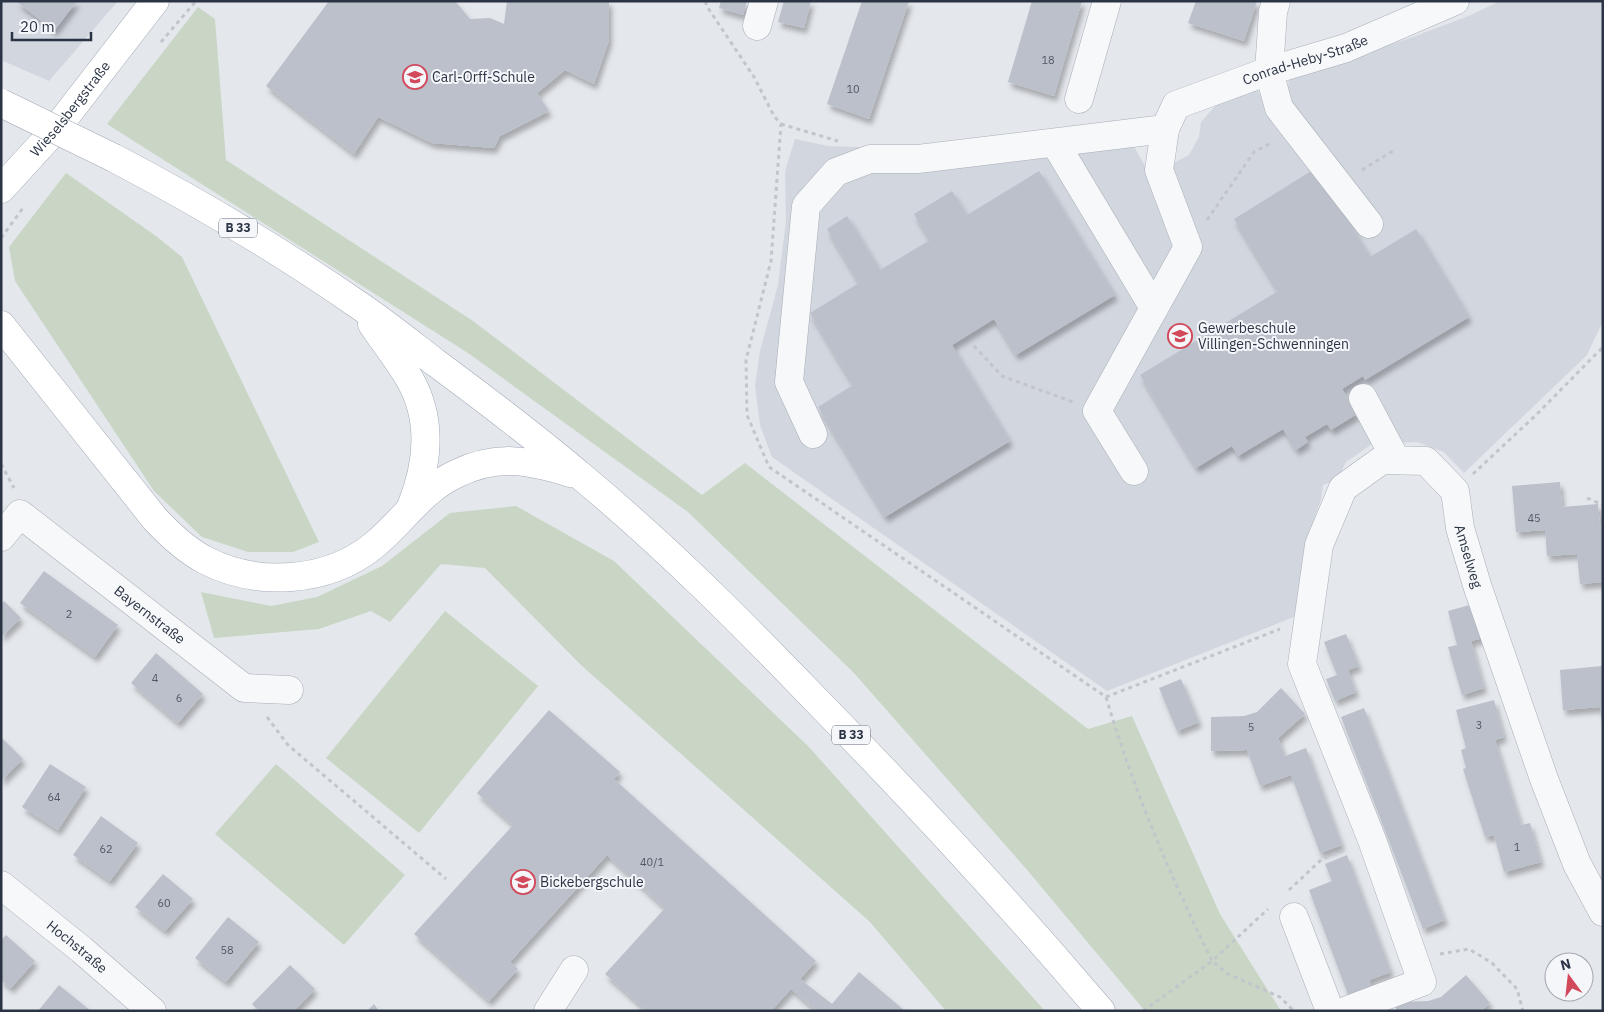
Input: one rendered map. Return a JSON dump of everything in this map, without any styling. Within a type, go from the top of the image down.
[{"type":"main road","name":"Wieselsbergstraße","points":[[1,189],[56,128],[155,1]]},
{"type":"main road","name":"B 33","points":[[1,103],[114,158],[182,194],[261,241],[359,304],[476,392],[582,477],[684,568],[778,660],[973,865],[1101,1011]]},
{"type":"main road","points":[[359,304],[410,379],[424,419],[426,440],[425,464],[420,486],[410,508]]},
{"type":"main road","points":[[1,325],[155,519],[187,549],[225,569],[268,578],[312,574],[333,568],[353,559],[372,547],[389,532],[410,508],[439,483],[456,473],[476,466],[496,462],[518,461],[538,463],[582,477]]},
{"type":"street","points":[[1079,99],[1107,1]]},
{"type":"street","points":[[1276,1],[1273,12],[1269,71],[1279,108],[1369,224]]},
{"type":"street","name":"Conrad-Heby-Straße","points":[[1188,247],[1159,170],[1165,128],[1176,106],[1269,71],[1346,48],[1454,2]]},
{"type":"street","points":[[813,434],[789,382],[806,206],[836,172],[870,159],[918,159],[1165,128]]},
{"type":"street","points":[[1055,142],[1154,308]]},
{"type":"street","points":[[1134,471],[1097,411],[1188,247]]},
{"type":"street","points":[[1363,398],[1396,460]]},
{"type":"street","points":[[1345,1011],[1422,982],[1372,840],[1302,664],[1319,545],[1343,488],[1382,460],[1426,461],[1455,491]]},
{"type":"street","name":"Amselweg","points":[[1455,491],[1460,528],[1477,584],[1544,779],[1577,864],[1603,912]]},
{"type":"street","name":"Bayernstraße","points":[[1,537],[20,514],[244,688]]},
{"type":"street","points":[[244,688],[289,690]]},
{"type":"street","name":"Hochstraße","points":[[1,884],[82,950],[152,1011]]},
{"type":"street","points":[[1294,917],[1330,1011]]},
{"type":"street","points":[[556,1007],[574,970]]},
{"type":"path","points":[[706,1],[706,5],[754,77],[774,116],[781,124],[771,261],[746,360],[747,415],[769,467],[1106,697],[1136,790],[1187,909],[1212,961],[1228,974],[1280,997],[1294,1011]]},
{"type":"path","points":[[1338,185],[1396,150]]},
{"type":"path","points":[[1188,247],[1254,152]]},
{"type":"path","points":[[974,346],[1002,376],[1097,411]]},
{"type":"path","points":[[1455,491],[1536,416],[1603,347]]},
{"type":"path","points":[[1587,498],[1603,505]]},
{"type":"path","points":[[1106,697],[1309,617]]},
{"type":"path","points":[[244,688],[288,744],[446,878]]},
{"type":"path","points":[[1413,959],[1469,949],[1492,963],[1517,989],[1523,1011]]},
{"type":"path","points":[[1142,1011],[1212,961]]},
{"type":"shaded area","points":[[1,1],[118,1],[49,81],[1,60]]},
{"type":"shaded area","name":"Gewerbeschule Villingen-Schwenningen","points":[[1500,1],[1603,1],[1603,321],[1587,355],[1464,473],[1444,452],[1417,442],[1372,444],[1346,462],[1337,480],[1323,485],[1321,499],[1311,528],[1294,617],[1107,691],[772,457],[760,425],[755,386],[760,351],[778,285],[786,221],[785,171],[795,139],[828,146],[915,149],[1069,131],[1113,120],[1115,145],[1133,145],[1150,175],[1189,155],[1199,137],[1201,122],[1216,105],[1257,89],[1271,112],[1286,104],[1289,78],[1413,37],[1471,15]]},
{"type":"green space","points":[[198,7],[215,19],[226,160],[473,321],[702,495],[745,463],[1088,729],[1132,716],[1220,914],[1281,1011],[1145,1011],[1028,871],[854,673],[688,512],[468,353],[107,124]]},
{"type":"green space","points":[[66,173],[156,236],[182,257],[319,542],[293,552],[248,552],[202,537],[154,491],[15,281],[9,247]]},
{"type":"green space","points":[[516,506],[614,561],[808,746],[1045,1011],[946,1011],[870,922],[581,665],[485,568],[441,564],[390,622],[371,611],[319,629],[214,638],[201,592],[271,606],[317,597],[382,566],[450,513]]},
{"type":"green space","points":[[445,611],[538,686],[419,833],[326,758]]},
{"type":"green space","points":[[276,764],[405,875],[344,945],[215,834]]},
{"type":"building","points":[[16,1],[77,1],[54,31]]},
{"type":"building","name":"Carl-Orff-Schule","points":[[329,1],[455,1],[470,19],[490,18],[504,24],[507,1],[609,1],[609,40],[594,84],[565,70],[537,93],[549,111],[500,136],[494,148],[432,143],[378,117],[354,154],[266,86]]},
{"type":"building","points":[[721,1],[747,1],[743,15],[719,8]]},
{"type":"building","points":[[784,1],[811,1],[804,28],[778,22]]},
{"type":"building","points":[[862,1],[909,1],[869,119],[827,104]]},
{"type":"building","points":[[1032,1],[1082,1],[1054,96],[1008,82]]},
{"type":"building","points":[[1196,1],[1257,1],[1244,41],[1188,23]]},
{"type":"building","points":[[1316,168],[1370,257],[1416,229],[1469,317],[1365,380],[1363,376],[1342,389],[1357,414],[1331,430],[1327,424],[1305,437],[1308,442],[1296,450],[1283,429],[1238,456],[1232,446],[1196,468],[1140,375],[1278,291],[1234,219]]},
{"type":"building","points":[[1039,171],[1115,295],[1016,355],[994,319],[952,345],[1010,441],[885,517],[818,407],[853,385],[810,313],[859,283],[827,229],[847,216],[880,270],[930,240],[914,214],[952,191],[967,215]]},
{"type":"building","points":[[1560,482],[1562,507],[1598,504],[1600,526],[1603,525],[1603,582],[1580,584],[1577,554],[1547,556],[1545,530],[1516,532],[1512,486]]},
{"type":"building","points":[[44,571],[118,625],[95,657],[20,603]]},
{"type":"building","points":[[4,601],[21,618],[1,637],[1,604]]},
{"type":"building","points":[[1473,604],[1483,638],[1471,641],[1484,688],[1462,695],[1448,647],[1457,645],[1448,611]]},
{"type":"building","points":[[1346,634],[1359,666],[1348,670],[1356,692],[1335,701],[1326,679],[1337,675],[1324,642]]},
{"type":"building","points":[[156,653],[203,694],[178,723],[131,683]]},
{"type":"building","points":[[1602,666],[1603,717],[1601,717],[1600,707],[1563,710],[1560,670]]},
{"type":"building","points":[[1181,679],[1199,722],[1177,731],[1159,688]]},
{"type":"building","points":[[1281,688],[1305,714],[1278,738],[1285,756],[1306,748],[1342,845],[1320,853],[1291,775],[1260,786],[1247,750],[1211,751],[1211,717],[1244,716],[1257,712]]},
{"type":"building","points":[[1494,700],[1504,737],[1495,740],[1521,825],[1530,823],[1541,862],[1504,872],[1494,835],[1485,837],[1463,769],[1466,768],[1461,750],[1466,748],[1456,710]]},
{"type":"building","points":[[1364,708],[1445,920],[1423,929],[1341,717]]},
{"type":"building","name":"Bickebergschule","points":[[549,710],[620,772],[614,779],[816,961],[800,979],[832,1004],[859,972],[905,1011],[817,1011],[791,989],[771,1011],[647,1011],[605,974],[665,908],[607,855],[510,962],[518,969],[489,1001],[414,934],[513,825],[477,793]]},
{"type":"building","points":[[1,737],[23,759],[1,781]]},
{"type":"building","points":[[50,764],[86,787],[58,830],[22,807]]},
{"type":"building","points":[[101,816],[138,843],[110,881],[73,855]]},
{"type":"building","points":[[1347,855],[1391,972],[1369,980],[1373,991],[1350,1000],[1309,890],[1332,881],[1325,864]]},
{"type":"building","points":[[163,874],[193,899],[165,931],[135,907]]},
{"type":"building","points":[[228,917],[259,942],[226,982],[195,958]]},
{"type":"building","points":[[6,935],[35,961],[11,988],[1,980],[1,940]]},
{"type":"building","points":[[290,965],[315,989],[294,1011],[259,1011],[252,1004]]},
{"type":"building","points":[[1466,975],[1490,1003],[1481,1011],[1396,1011],[1396,1002],[1428,1001],[1441,997]]},
{"type":"building","points":[[59,985],[91,1011],[38,1011]]},
{"type":"building","points":[[374,1004],[379,1011],[367,1011]]},
{"type":"place","name":"Carl-Orff-Schule","points":[[415,77]]},
{"type":"place","name":"Gewerbeschule Villingen-Schwenningen","points":[[1180,336]]},
{"type":"place","name":"Bickebergschule","points":[[523,882]]}]
